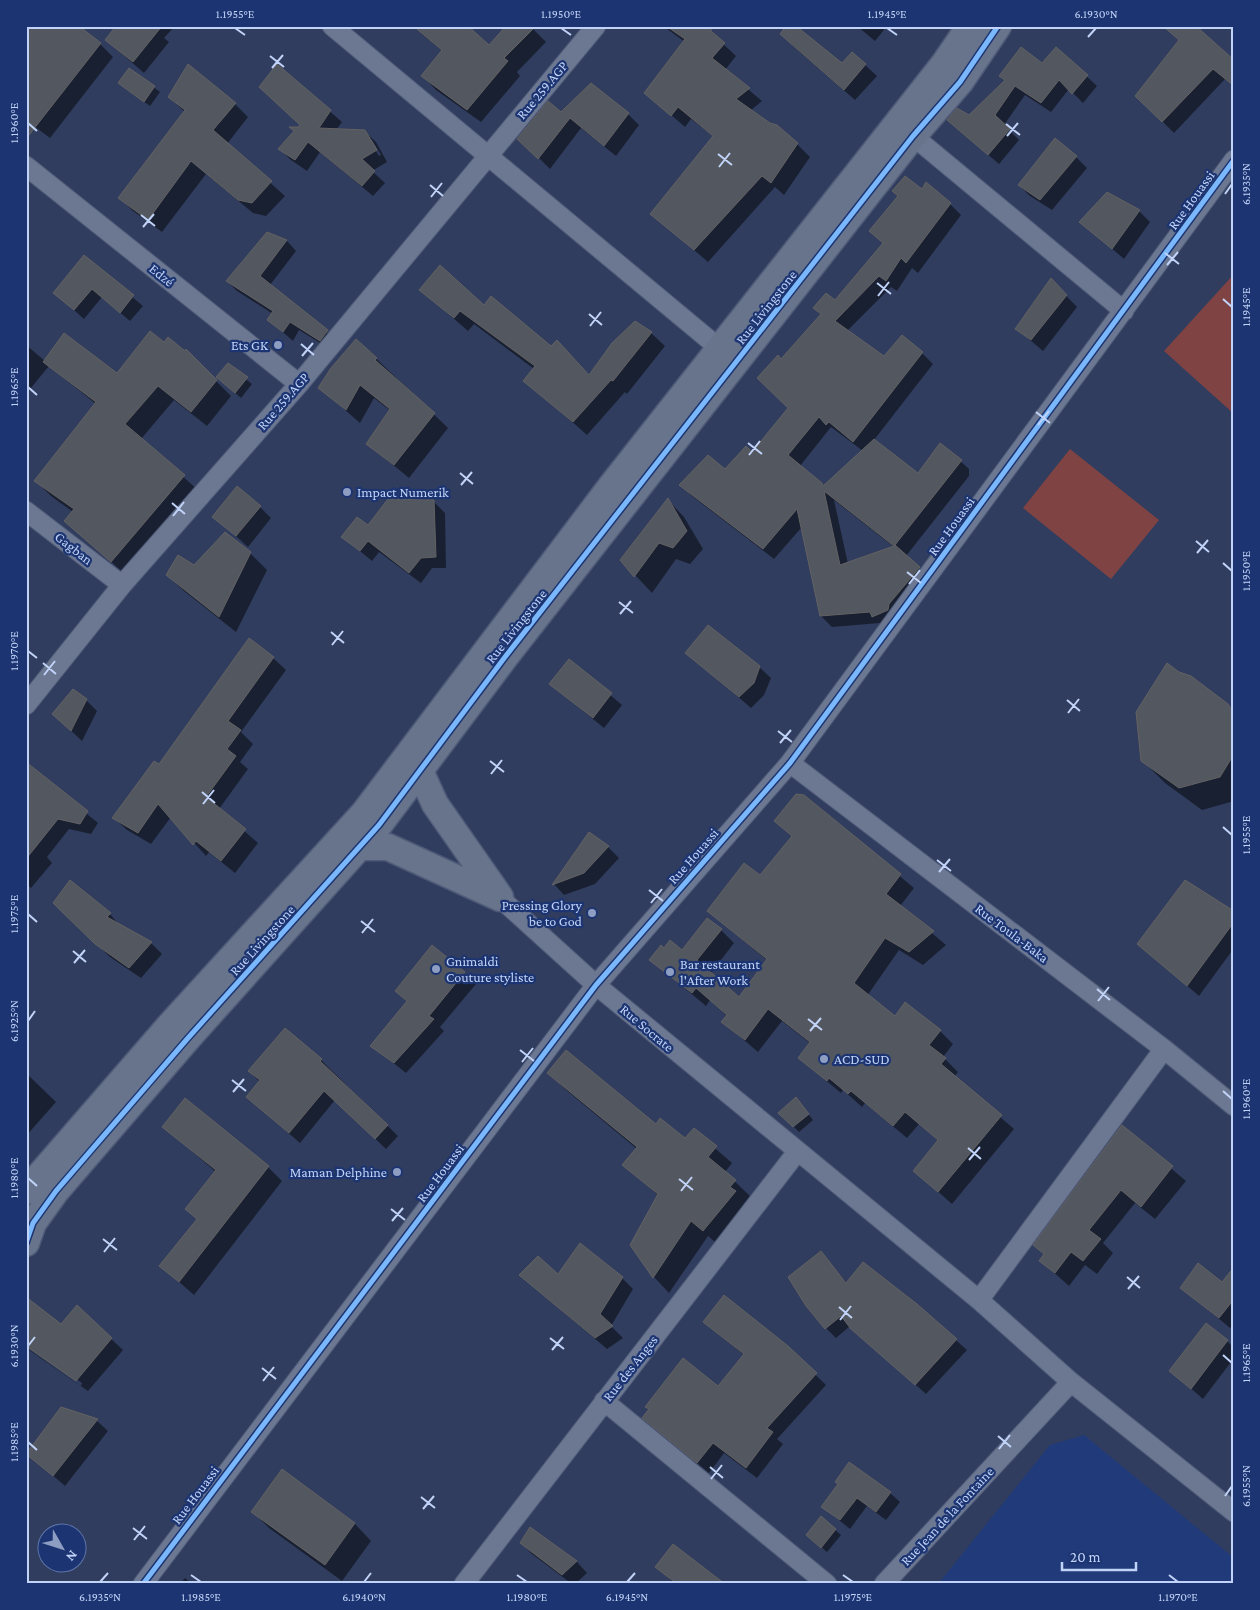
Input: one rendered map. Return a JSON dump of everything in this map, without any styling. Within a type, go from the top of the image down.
[{"type":"street","points":[[332,26],[728,356]]},
{"type":"street","name":"Rue 259.AGP","points":[[26,705],[122,585],[298,384],[596,26]]},
{"type":"street","name":"Rue Livingstone","points":[[29,1228],[62,1184],[188,1038],[360,847],[372,819],[728,356],[905,130],[944,64],[970,26]]},
{"type":"street","name":"Rue Livingstone","points":[[905,130],[960,82],[998,26]]},
{"type":"street","points":[[905,130],[1124,311]]},
{"type":"street","name":"Rue Houassi","points":[[143,1584],[596,985],[790,763],[1234,160]]},
{"type":"street","name":"Edzé","points":[[26,166],[298,384]]},
{"type":"street","name":"Rue Livingstone","points":[[26,1191],[159,1038],[420,771],[512,650],[728,356]]},
{"type":"street","name":"Gagban","points":[[26,511],[122,585]]},
{"type":"street","name":"Rue Toula-Baka","points":[[790,763],[1164,1049],[1234,1106]]},
{"type":"street","points":[[420,771],[435,804],[500,898]]},
{"type":"street","points":[[360,847],[388,847],[500,898]]},
{"type":"street","name":"Rue Socrate","points":[[500,898],[596,985],[979,1300],[1071,1382],[1234,1512]]},
{"type":"street","points":[[979,1300],[1164,1049]]},
{"type":"street","name":"Rue des Anges","points":[[464,1584],[797,1152]]},
{"type":"street","name":"Rue Jean de la Fontaine","points":[[884,1584],[1071,1382]]},
{"type":"street","points":[[604,1401],[827,1584]]},
{"type":"shaded area","points":[[1234,274],[1234,414],[1164,351]]},
{"type":"shaded area","points":[[1070,449],[1159,520],[1111,579],[1023,508]]},
{"type":"shaded area","points":[[1084,1435],[1234,1558],[1234,1584],[938,1584],[1050,1445]]},
{"type":"building","points":[[26,26],[79,26],[101,43],[26,139]]},
{"type":"building","points":[[116,26],[162,26],[133,62],[105,40]]},
{"type":"building","points":[[413,26],[468,26],[489,45],[506,26],[536,26],[504,58],[508,61],[467,110],[421,76],[442,50]]},
{"type":"building","points":[[666,26],[711,26],[711,31],[725,43],[712,58],[750,88],[736,99],[770,123],[777,125],[798,143],[771,183],[762,176],[694,250],[650,214],[713,136],[678,107],[671,116],[644,93],[685,39]]},
{"type":"building","points":[[786,26],[796,26],[842,63],[852,52],[866,64],[844,90],[780,34]]},
{"type":"building","points":[[1163,26],[1196,26],[1234,60],[1234,86],[1213,69],[1162,122],[1135,96],[1179,40]]},
{"type":"building","points":[[1021,47],[1042,63],[1056,47],[1088,75],[1072,94],[1059,80],[1041,103],[1015,86],[995,115],[1010,129],[988,155],[947,120],[957,108],[969,115],[1005,80],[999,76]]},
{"type":"building","points":[[188,64],[236,103],[213,130],[272,181],[252,203],[238,200],[191,161],[148,220],[118,198],[185,110],[168,97]]},
{"type":"building","points":[[277,64],[331,110],[319,128],[365,130],[377,150],[362,159],[375,171],[362,186],[308,142],[295,160],[278,149],[294,131],[289,127],[298,127],[300,125],[259,87]]},
{"type":"building","points":[[129,68],[155,86],[144,102],[118,83]]},
{"type":"building","points":[[591,83],[629,113],[604,146],[570,118],[538,159],[517,139],[548,101],[561,112]]},
{"type":"building","points":[[1055,138],[1077,156],[1040,200],[1018,185]]},
{"type":"building","points":[[905,176],[922,189],[926,182],[951,203],[906,263],[901,258],[886,281],[879,276],[835,321],[884,356],[902,335],[923,352],[853,442],[829,422],[826,425],[819,417],[788,455],[822,483],[823,486],[874,439],[918,473],[940,443],[962,460],[895,545],[920,567],[889,604],[888,610],[872,617],[870,612],[820,616],[797,509],[763,549],[679,485],[708,455],[725,469],[746,446],[752,452],[788,408],[757,378],[778,355],[781,359],[821,314],[813,308],[826,293],[835,300],[883,243],[869,231],[898,196],[892,191]],"holes":[[[824,491],[894,546],[840,565]]]},
{"type":"building","points":[[1107,192],[1140,210],[1112,249],[1079,222]]},
{"type":"building","points":[[267,232],[287,240],[260,276],[328,330],[320,341],[290,322],[283,332],[267,320],[273,311],[226,281]]},
{"type":"building","points":[[84,255],[134,295],[120,313],[92,289],[74,310],[53,293]]},
{"type":"building","points":[[440,265],[484,305],[491,296],[551,346],[557,340],[589,375],[612,343],[635,321],[652,332],[613,381],[611,380],[573,422],[523,381],[535,366],[460,311],[454,318],[419,290]]},
{"type":"building","points":[[1051,278],[1067,295],[1031,340],[1015,329]]},
{"type":"building","points":[[150,331],[164,342],[168,337],[185,351],[186,349],[217,380],[191,412],[158,386],[125,424],[185,475],[111,562],[64,521],[74,509],[34,481],[96,402],[43,362],[64,333],[117,373]]},
{"type":"building","points":[[356,339],[377,358],[375,360],[435,413],[394,465],[366,444],[390,409],[360,385],[346,410],[318,388],[331,368]]},
{"type":"building","points":[[228,363],[248,377],[235,393],[216,377]]},
{"type":"building","points":[[237,486],[261,506],[236,536],[212,517]]},
{"type":"building","points":[[668,498],[687,531],[673,548],[659,543],[634,577],[620,560]]},
{"type":"building","points":[[388,499],[434,500],[436,557],[421,558],[409,573],[368,541],[360,551],[341,537],[357,517],[368,525]]},
{"type":"building","points":[[225,532],[251,552],[219,617],[166,575],[178,555],[194,565]]},
{"type":"building","points":[[708,625],[760,666],[754,683],[739,697],[685,653]]},
{"type":"building","points":[[249,638],[274,657],[228,721],[241,730],[227,749],[236,756],[206,797],[246,829],[221,861],[196,841],[193,845],[158,804],[138,833],[112,818],[154,761],[159,764]]},
{"type":"building","points":[[569,659],[612,693],[593,718],[549,684]]},
{"type":"building","points":[[1167,663],[1179,672],[1191,676],[1228,704],[1234,714],[1234,754],[1220,777],[1179,788],[1141,761],[1136,712]]},
{"type":"building","points":[[73,689],[87,699],[71,731],[52,714]]},
{"type":"building","points":[[26,762],[88,811],[80,824],[58,819],[26,859]]},
{"type":"building","points":[[796,794],[804,795],[901,874],[886,894],[934,931],[909,952],[885,938],[854,983],[895,1016],[905,1002],[941,1030],[929,1045],[946,1058],[941,1064],[1002,1115],[938,1192],[913,1171],[938,1140],[905,1112],[893,1126],[851,1091],[848,1094],[829,1078],[827,1081],[798,1058],[810,1042],[768,1009],[745,1040],[721,1022],[727,1015],[696,988],[692,993],[649,960],[661,945],[664,948],[670,940],[682,950],[707,918],[722,929],[697,960],[739,997],[767,959],[707,911],[744,863],[760,875],[792,836],[774,821]]},
{"type":"building","points":[[589,832],[609,846],[584,873],[552,885]]},
{"type":"building","points":[[70,880],[111,913],[107,917],[152,942],[129,968],[95,944],[53,903]]},
{"type":"building","points":[[1185,880],[1234,911],[1234,922],[1187,986],[1137,944]]},
{"type":"building","points":[[432,945],[465,972],[429,1016],[434,1019],[394,1063],[370,1046],[407,1001],[395,991]]},
{"type":"building","points":[[285,1028],[322,1059],[320,1061],[388,1125],[375,1139],[324,1091],[289,1133],[246,1097],[260,1080],[248,1071]]},
{"type":"building","points":[[566,1050],[656,1124],[660,1118],[685,1138],[694,1128],[717,1146],[708,1157],[736,1180],[730,1187],[736,1191],[703,1231],[691,1221],[653,1278],[630,1245],[658,1194],[622,1165],[637,1147],[547,1073]]},
{"type":"building","points":[[796,1097],[809,1114],[793,1127],[778,1113]]},
{"type":"building","points":[[185,1098],[269,1166],[179,1282],[159,1266],[197,1219],[185,1209],[216,1170],[162,1127]]},
{"type":"building","points":[[1122,1125],[1173,1166],[1141,1207],[1121,1190],[1089,1230],[1101,1239],[1083,1261],[1071,1252],[1055,1273],[1039,1261],[1044,1254],[1033,1245]]},
{"type":"building","points":[[580,1243],[623,1277],[600,1314],[613,1326],[595,1338],[519,1275],[538,1256],[558,1274]]},
{"type":"building","points":[[821,1251],[846,1283],[863,1262],[917,1304],[957,1339],[915,1385],[851,1329],[841,1316],[825,1329],[806,1306],[788,1277]]},
{"type":"building","points":[[1198,1263],[1222,1282],[1234,1267],[1234,1299],[1219,1318],[1180,1288]]},
{"type":"building","points":[[724,1295],[788,1346],[817,1373],[767,1428],[773,1432],[746,1468],[713,1443],[697,1463],[642,1418],[649,1409],[645,1407],[683,1358],[718,1386],[744,1354],[703,1322]]},
{"type":"building","points":[[26,1297],[61,1324],[77,1305],[112,1338],[76,1381],[26,1346]]},
{"type":"building","points":[[1206,1323],[1228,1340],[1191,1389],[1169,1371]]},
{"type":"building","points":[[61,1407],[98,1419],[53,1476],[26,1454]]},
{"type":"building","points":[[849,1462],[891,1492],[876,1512],[857,1498],[840,1520],[821,1507],[838,1484],[835,1482]]},
{"type":"building","points":[[282,1469],[355,1523],[325,1565],[251,1512]]},
{"type":"building","points":[[821,1516],[836,1529],[821,1548],[806,1535]]},
{"type":"building","points":[[530,1527],[577,1561],[562,1575],[520,1543]]},
{"type":"building","points":[[673,1544],[725,1584],[677,1584],[655,1567]]},
{"type":"cycle path","points":[[26,1243],[33,1223],[56,1191],[188,1038],[379,825],[505,657],[913,136],[960,82],[998,26]]},
{"type":"cycle path","points":[[143,1584],[596,985],[790,763],[1234,160]]},
{"type":"place","name":"Ets GK","points":[[278,345]]},
{"type":"place","name":"Impact Numerik","points":[[347,492]]},
{"type":"place","name":"Pressing Glory be to God","points":[[592,913]]},
{"type":"place","name":"Gnimaldi Couture styliste","points":[[436,969]]},
{"type":"place","name":"Bar restaurant l'After Work","points":[[670,972]]},
{"type":"place","name":"ACD-SUD","points":[[824,1059]]},
{"type":"place","name":"Maman Delphine","points":[[397,1172]]}]
